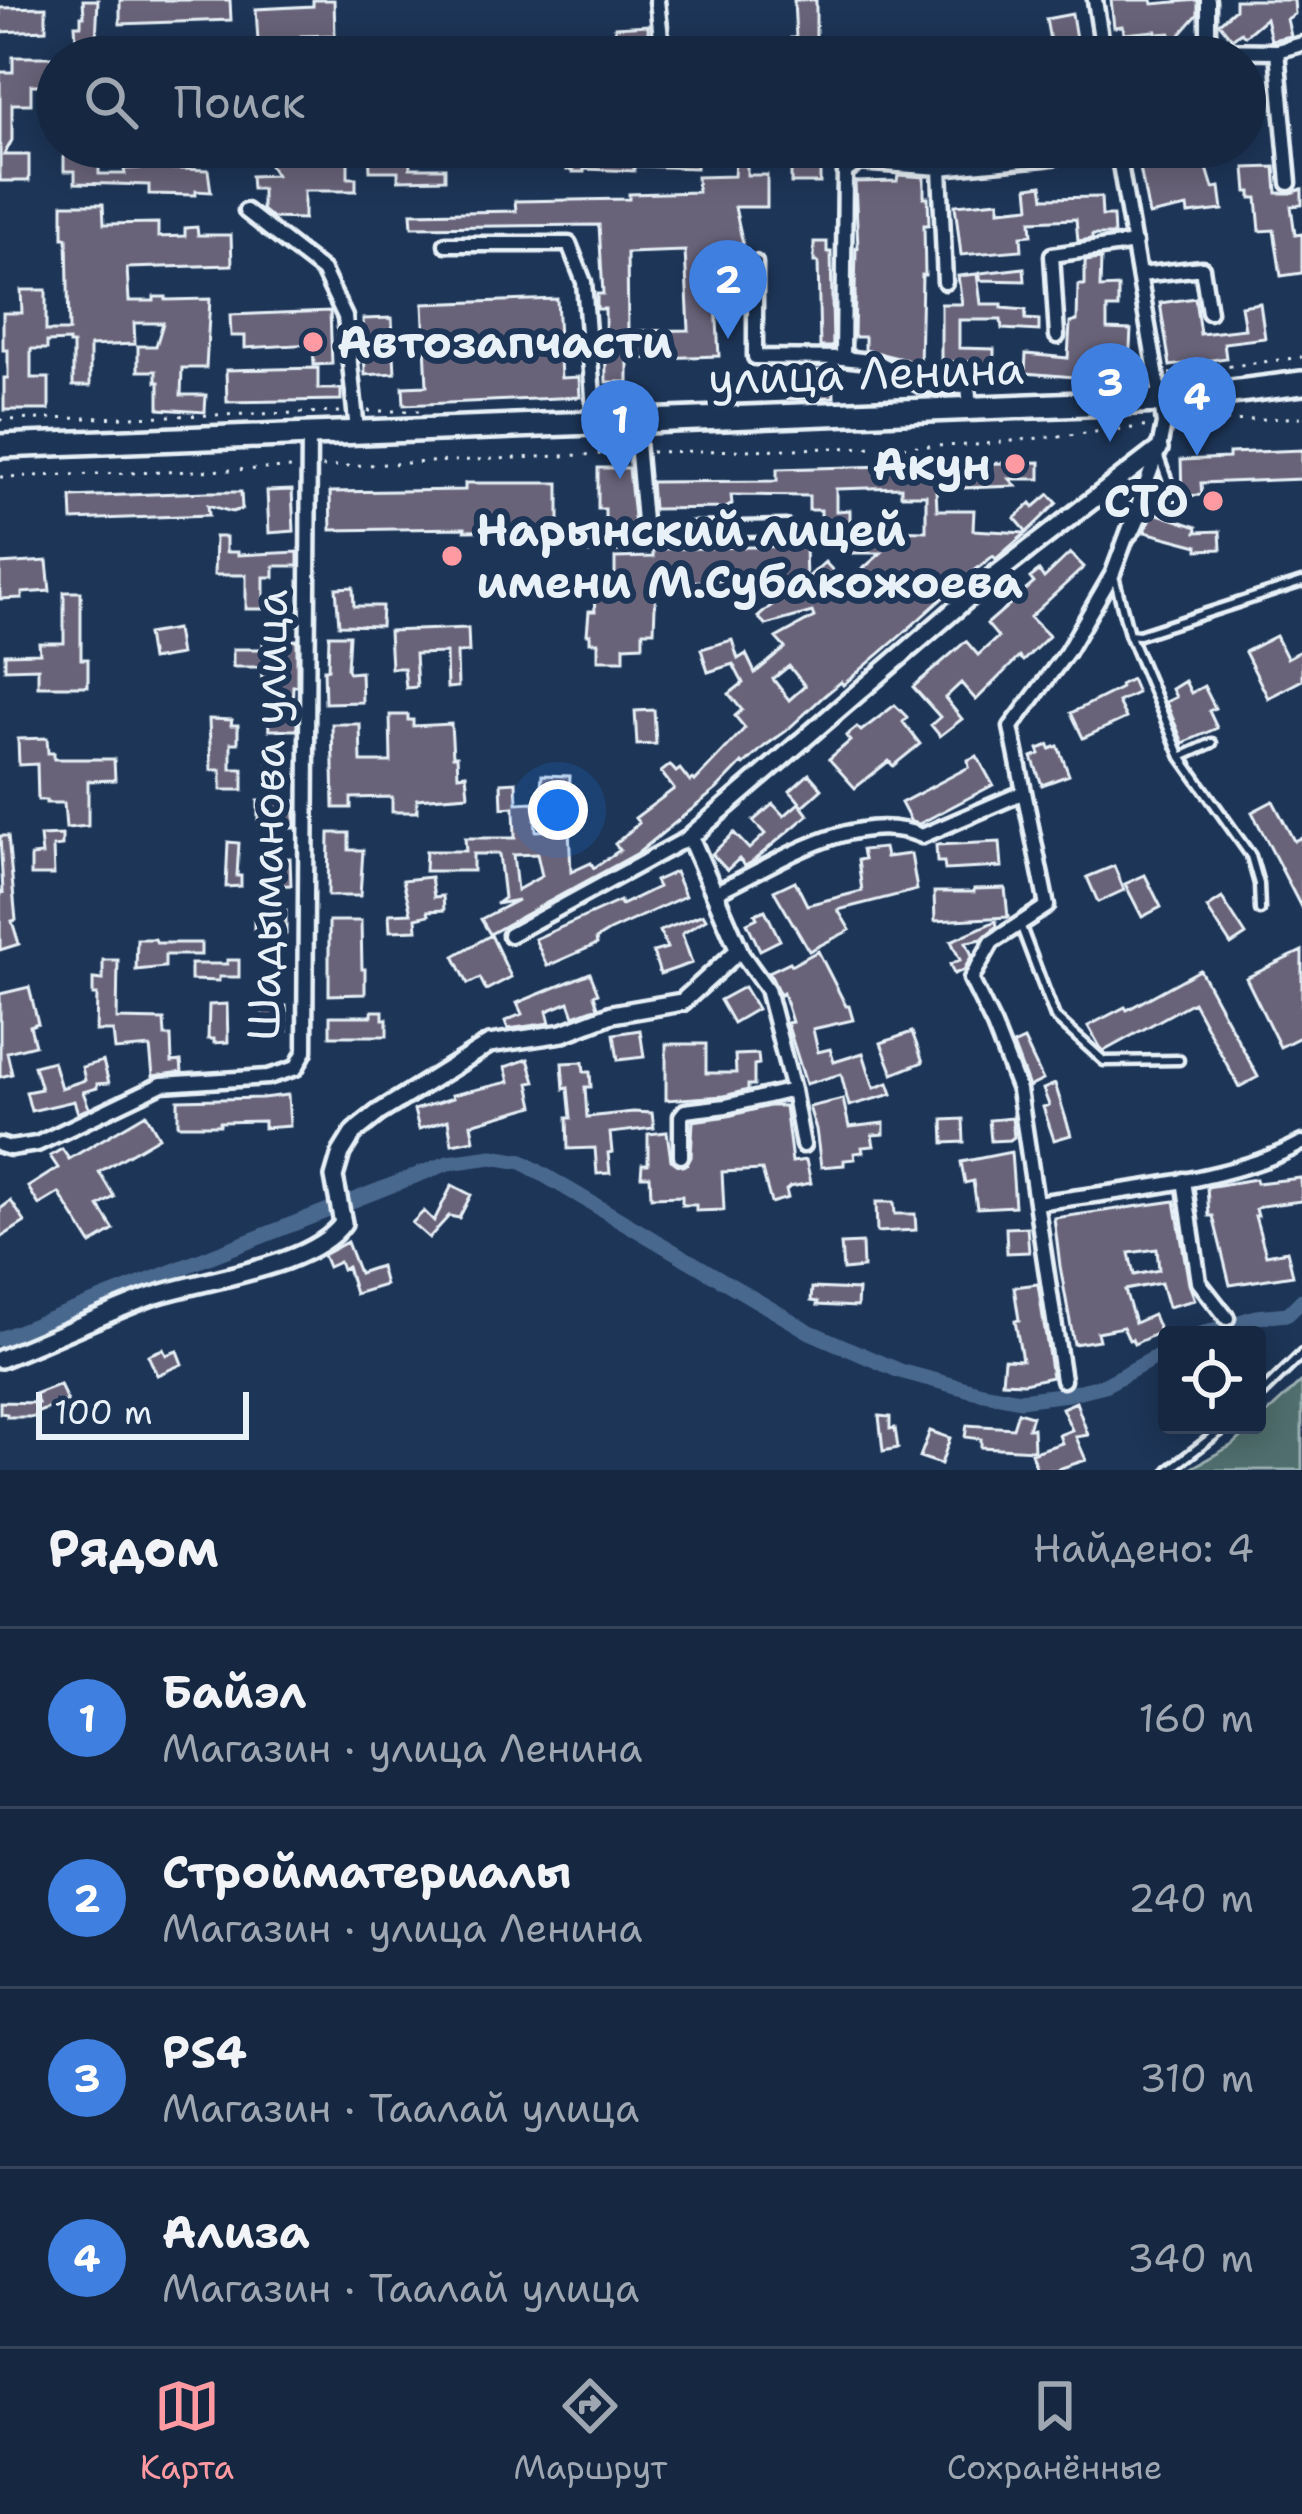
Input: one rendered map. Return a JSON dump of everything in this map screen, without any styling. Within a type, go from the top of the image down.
[{"type":"main road","name":"улица Ленина","points":[[0,446],[309,432],[357,421],[1162,413],[1302,383]]},
{"type":"street","points":[[657,0],[661,36]]},
{"type":"street","points":[[1095,0],[1101,36]]},
{"type":"street","points":[[1208,0],[1208,36]]},
{"type":"street","points":[[1266,51],[1302,44]]},
{"type":"street","points":[[1277,51],[1289,183]]},
{"type":"street","points":[[843,358],[845,172],[851,168]]},
{"type":"street","points":[[940,168],[945,282]]},
{"type":"street","points":[[1064,1380],[1019,1090],[971,979],[992,942],[1047,907],[1011,727],[1067,652],[1113,573],[1159,452],[1162,413],[1157,376],[1120,168]]},
{"type":"street","points":[[246,211],[323,271],[345,317],[357,421]]},
{"type":"street","points":[[1057,335],[1052,255],[1135,243]]},
{"type":"street","points":[[446,244],[568,244],[584,282],[595,422]]},
{"type":"street","points":[[755,263],[755,357],[878,362],[920,385],[968,386],[970,406]]},
{"type":"street","points":[[1141,275],[1202,268],[1209,312]]},
{"type":"street","points":[[635,420],[648,531],[786,528]]},
{"type":"street","name":"Шадыманова улица","points":[[0,1145],[37,1144],[162,1084],[268,1077],[296,1068],[305,1051],[309,432]]},
{"type":"street","points":[[510,935],[690,837],[995,575],[1159,452]]},
{"type":"street","points":[[715,893],[833,835],[900,827],[922,836],[1022,794]]},
{"type":"street","points":[[690,837],[740,950],[767,989],[802,1145]]},
{"type":"street","points":[[0,1359],[150,1297],[290,1260],[335,1236],[344,1223],[334,1177],[340,1154],[354,1132],[378,1113],[489,1044],[563,1034],[612,1014],[682,1002],[740,950]]},
{"type":"street","points":[[682,1156],[686,1111],[793,1090]]},
{"type":"street","points":[[1036,1203],[1184,1180],[1278,1156],[1302,1143]]},
{"type":"street","points":[[1184,1180],[1199,1282],[1227,1318]]},
{"type":"lane","points":[[1159,452],[1172,494],[1169,503]]},
{"type":"lane","points":[[1123,546],[1144,512]]},
{"type":"lane","points":[[1113,573],[1129,634],[1181,757],[1251,856],[1260,910]]},
{"type":"lane","points":[[1129,634],[1139,635],[1302,582]]},
{"type":"lane","points":[[1181,757],[1213,743]]},
{"type":"lane","points":[[1020,924],[1055,1017],[1104,1061],[1179,1060]]},
{"type":"lane","points":[[1266,1390],[1302,1354]]},
{"type":"lane","points":[[1168,1470],[1216,1434]]},
{"type":"path","points":[[1157,376],[1302,356]]},
{"type":"path","points":[[0,420],[357,421],[425,411]]},
{"type":"path","points":[[0,477],[639,452],[975,445],[1162,413],[1302,417]]},
{"type":"green space","points":[[1302,1381],[1302,1470],[1188,1470],[1245,1434],[1266,1434],[1266,1414]]},
{"type":"building","points":[[83,0],[98,0],[96,36],[76,36],[75,25],[81,25]]},
{"type":"building","points":[[120,0],[230,0],[231,20],[120,24]]},
{"type":"building","points":[[313,0],[334,0],[335,35],[258,36],[256,9],[313,6]]},
{"type":"building","points":[[794,0],[816,0],[816,36],[796,36]]},
{"type":"building","points":[[1111,0],[1152,0],[1153,4],[1198,0],[1198,14],[1179,36],[1156,31],[1124,34],[1123,26],[1114,27]]},
{"type":"building","points":[[1235,0],[1294,0],[1295,14],[1287,19],[1291,36],[1271,40],[1266,18],[1245,36],[1241,32],[1230,36],[1219,23],[1235,9]]},
{"type":"building","points":[[46,7],[46,30],[0,32],[0,8]]},
{"type":"building","points":[[1072,14],[1076,36],[1049,36],[1046,19]]},
{"type":"building","points":[[648,25],[648,36],[615,36],[615,27]]},
{"type":"building","points":[[13,57],[36,57],[31,104],[12,104],[12,140],[4,155],[29,155],[29,181],[0,181],[0,72],[13,72]]},
{"type":"building","points":[[1275,167],[1277,193],[1302,189],[1302,205],[1291,206],[1295,235],[1302,234],[1302,273],[1281,276],[1274,230],[1260,231],[1257,198],[1247,192],[1245,168]]},
{"type":"building","points":[[271,168],[348,168],[348,178],[356,178],[356,191],[304,191],[304,219],[272,218],[262,210],[262,189],[252,189],[251,176],[276,175]]},
{"type":"building","points":[[445,168],[445,179],[398,180],[398,171],[370,171]]},
{"type":"building","points":[[567,168],[634,168],[634,171]]},
{"type":"building","points":[[735,168],[747,168],[747,175],[767,175],[767,207],[735,207],[743,244],[713,250],[719,356],[628,359],[628,382],[606,382],[605,309],[597,309],[597,294],[603,294],[599,225],[412,227],[411,213],[516,211],[515,201],[629,199],[629,194],[698,192],[697,177],[734,176]],"holes":[[[685,251],[689,330],[628,331],[627,253]]]},
{"type":"building","points":[[791,168],[820,168],[820,183],[791,183]]},
{"type":"building","points":[[1140,168],[1207,168],[1213,188],[1220,187],[1223,210],[1188,214],[1187,207],[1149,215]]},
{"type":"building","points":[[208,170],[211,192],[149,194],[149,185],[75,183],[75,171],[64,171]]},
{"type":"building","points":[[898,175],[924,177],[924,197],[928,197],[920,368],[865,350],[865,337],[854,337],[855,182],[897,181]]},
{"type":"building","points":[[1042,185],[1044,198],[1101,197],[1102,216],[1113,216],[1114,235],[1092,235],[1092,239],[1078,241],[1076,219],[1031,221],[1032,235],[1021,236],[1022,250],[961,255],[955,205],[999,201],[999,210],[1030,207],[1028,187]]},
{"type":"building","points":[[63,204],[103,204],[104,224],[158,223],[158,237],[185,236],[185,228],[197,227],[198,235],[231,235],[232,265],[127,268],[129,301],[210,299],[206,368],[182,368],[181,395],[206,395],[205,412],[159,409],[156,371],[138,371],[138,346],[156,346],[163,323],[134,323],[135,344],[90,346],[90,386],[73,386],[73,344],[69,341],[31,349],[31,378],[49,378],[49,410],[4,410],[8,350],[3,350],[3,313],[22,313],[21,290],[46,290],[46,331],[69,331]]},
{"type":"building","points":[[814,242],[827,242],[827,252],[831,252],[833,347],[820,347]]},
{"type":"building","points":[[1101,259],[1100,288],[1118,287],[1118,308],[1107,308],[1107,329],[1131,330],[1124,381],[1025,373],[1026,354],[1068,358],[1070,323],[1077,321],[1078,285],[1085,285],[1085,261]]},
{"type":"building","points":[[1024,268],[1025,281],[980,280],[980,273]]},
{"type":"building","points":[[977,274],[981,304],[1026,310],[1025,319],[1039,320],[1039,331],[1002,329],[1001,320],[959,320],[959,348],[994,349],[994,369],[973,368],[973,362],[941,362],[941,304],[962,304],[958,276]]},
{"type":"building","points":[[1195,298],[1200,334],[1245,329],[1241,306],[1260,303],[1265,338],[1224,343],[1226,358],[1170,366],[1160,303]]},
{"type":"building","points":[[557,299],[561,378],[579,377],[580,397],[404,405],[403,387],[427,386],[423,304]]},
{"type":"building","points":[[330,311],[332,364],[314,365],[313,344],[245,348],[245,336],[231,336],[230,315]]},
{"type":"building","points":[[392,318],[395,373],[365,375],[363,319]]},
{"type":"building","points":[[318,368],[318,389],[341,389],[341,400],[227,402],[226,370]]},
{"type":"building","points":[[833,370],[834,397],[787,399],[786,372]]},
{"type":"building","points":[[1302,450],[1302,479],[1201,483],[1202,495],[1182,496],[1181,460]]},
{"type":"building","points":[[1040,462],[1040,479],[1010,479],[1016,486],[936,489],[937,510],[974,510],[973,530],[1026,533],[963,580],[638,853],[490,934],[481,919],[518,900],[496,904],[504,898],[499,854],[473,854],[473,871],[425,871],[426,851],[466,851],[465,838],[515,838],[514,807],[502,808],[501,783],[516,782],[517,803],[534,802],[536,831],[569,829],[571,872],[591,863],[594,868],[620,850],[615,844],[639,823],[635,818],[674,789],[661,772],[670,765],[695,781],[745,728],[735,716],[742,710],[729,694],[743,683],[733,664],[708,672],[701,649],[732,640],[738,659],[746,654],[755,673],[785,648],[776,638],[814,617],[812,612],[766,625],[758,617],[801,580],[656,582],[654,631],[643,631],[643,645],[624,646],[624,660],[598,660],[598,642],[590,642],[587,634],[589,611],[595,611],[593,577],[615,575],[615,558],[653,557],[653,549],[805,546],[806,579],[825,562],[848,587],[881,553],[848,553],[848,540],[821,541],[821,510],[809,510],[809,496],[731,495],[732,504],[726,508],[653,509],[651,482],[777,481],[777,469]],"holes":[[[901,487],[901,495],[926,495],[926,531],[887,530],[850,538],[850,510],[836,511],[836,489]],[[789,666],[805,686],[789,700],[773,679]],[[537,854],[542,876],[517,890],[513,855]]]},
{"type":"building","points":[[598,468],[629,468],[635,527],[620,529],[621,551],[585,553],[585,539],[605,538],[605,509],[598,509]]},
{"type":"building","points":[[465,483],[559,483],[559,522],[548,530],[331,530],[330,492],[465,490]]},
{"type":"building","points":[[292,490],[294,531],[269,533],[267,491]]},
{"type":"building","points":[[241,492],[242,509],[232,512],[208,505],[209,515],[72,520],[71,497]]},
{"type":"building","points":[[1049,494],[1057,503],[1027,532],[1015,518]]},
{"type":"building","points":[[1152,512],[1197,527],[1196,532],[1220,531],[1221,549],[1198,550],[1198,546],[1145,532]]},
{"type":"building","points":[[215,537],[226,537],[226,552],[238,555],[298,552],[298,566],[274,566],[274,577],[264,577],[264,609],[246,609],[246,575],[214,575]]},
{"type":"building","points":[[1070,553],[1084,567],[1030,617],[1049,636],[1023,661],[1019,657],[976,700],[961,683],[945,698],[962,719],[940,736],[931,725],[940,717],[913,687],[966,641],[978,655],[998,637],[987,624],[1034,583],[1030,578],[1039,571],[1044,578]]},
{"type":"building","points":[[47,561],[50,591],[0,599],[0,564]]},
{"type":"building","points":[[353,587],[354,606],[382,606],[381,626],[339,625],[336,588]]},
{"type":"building","points":[[64,592],[81,592],[81,659],[88,659],[88,686],[38,686],[38,668],[5,669],[5,654],[40,653],[39,643],[64,643]]},
{"type":"building","points":[[468,628],[469,652],[457,653],[458,687],[447,688],[446,653],[415,654],[417,687],[406,688],[404,668],[391,668],[389,631]]},
{"type":"building","points":[[176,629],[180,655],[151,660],[147,634]]},
{"type":"building","points":[[329,635],[349,635],[347,669],[361,672],[362,702],[325,703]]},
{"type":"building","points":[[1276,636],[1287,658],[1302,650],[1302,680],[1268,698],[1245,652]]},
{"type":"building","points":[[297,640],[292,710],[297,710],[297,730],[269,730],[269,679],[262,679],[261,667],[233,667],[233,649],[263,649],[263,641]]},
{"type":"building","points":[[1131,679],[1137,693],[1118,702],[1126,718],[1083,738],[1071,713]]},
{"type":"building","points":[[1185,681],[1191,693],[1204,686],[1215,708],[1209,711],[1217,728],[1183,743],[1166,702],[1176,697],[1172,689]]},
{"type":"building","points":[[895,705],[907,717],[903,722],[920,744],[855,788],[829,759],[850,741],[846,736],[857,727],[861,731]]},
{"type":"building","points":[[654,710],[656,744],[637,745],[635,711]]},
{"type":"building","points":[[390,715],[408,715],[413,726],[451,724],[453,756],[457,756],[458,775],[466,774],[468,795],[417,799],[417,812],[392,812],[392,797],[351,798],[351,808],[334,808],[332,724],[360,724],[361,762],[391,762]]},
{"type":"building","points":[[209,719],[232,720],[231,725],[238,725],[238,743],[231,743],[231,769],[243,769],[243,790],[221,790],[221,770],[211,770]]},
{"type":"building","points":[[47,738],[48,753],[54,753],[54,759],[114,759],[115,780],[88,781],[88,826],[66,828],[64,803],[38,800],[37,764],[19,765],[18,739]]},
{"type":"building","points":[[1049,745],[1050,749],[1058,746],[1069,775],[1042,785],[1032,757]]},
{"type":"building","points":[[268,756],[289,756],[289,778],[268,778]]},
{"type":"building","points":[[977,756],[993,785],[919,824],[911,822],[901,803],[969,767],[968,760]]},
{"type":"building","points":[[809,774],[822,789],[803,806],[790,791]]},
{"type":"building","points":[[542,775],[570,776],[569,800],[540,799]]},
{"type":"building","points":[[258,801],[295,801],[295,828],[258,828]]},
{"type":"building","points":[[1273,801],[1294,841],[1302,837],[1302,909],[1252,812]]},
{"type":"building","points":[[799,803],[808,815],[752,862],[745,866],[739,859],[727,870],[712,854],[734,833],[749,849],[765,834],[753,821],[773,804],[784,816]]},
{"type":"building","points":[[329,833],[349,833],[349,850],[363,850],[360,896],[328,896]]},
{"type":"building","points":[[62,835],[62,846],[53,847],[54,875],[31,875],[31,856],[42,855],[40,836]]},
{"type":"building","points":[[0,836],[8,836],[16,920],[12,921],[19,944],[0,950],[3,892]]},
{"type":"building","points":[[228,842],[239,843],[241,886],[226,887]]},
{"type":"building","points":[[1000,842],[1002,867],[945,870],[944,862],[937,862],[936,845]]},
{"type":"building","points":[[884,848],[886,857],[911,854],[917,890],[838,910],[850,930],[809,951],[774,891],[795,881],[807,905],[862,891],[858,860],[864,859],[862,850]]},
{"type":"building","points":[[290,858],[291,885],[267,886],[266,859]]},
{"type":"building","points":[[1114,866],[1124,890],[1098,902],[1087,877]]},
{"type":"building","points":[[675,872],[685,896],[547,966],[535,939],[620,901],[621,905],[658,887],[655,881]]},
{"type":"building","points":[[1145,875],[1161,907],[1142,917],[1125,884]]},
{"type":"building","points":[[431,877],[434,897],[443,896],[444,910],[416,918],[417,930],[390,931],[389,914],[411,913],[403,880]]},
{"type":"building","points":[[1005,888],[1008,917],[935,921],[934,892]]},
{"type":"building","points":[[1222,898],[1246,935],[1231,945],[1207,908]]},
{"type":"building","points":[[286,910],[286,934],[254,934],[254,911]]},
{"type":"building","points":[[765,910],[780,940],[760,950],[747,923]]},
{"type":"building","points":[[703,914],[706,919],[682,934],[692,963],[660,974],[653,952],[667,948],[660,931]]},
{"type":"building","points":[[329,921],[361,921],[365,994],[329,995]]},
{"type":"building","points":[[996,921],[997,926],[982,939],[966,942],[972,955],[964,970],[954,974],[950,964],[960,960],[951,941]]},
{"type":"building","points":[[491,935],[511,977],[486,990],[480,978],[468,984],[454,956]]},
{"type":"building","points":[[137,939],[201,943],[201,955],[165,955],[165,967],[136,970]]},
{"type":"building","points":[[818,951],[853,1020],[813,1029],[818,1052],[830,1049],[834,1062],[863,1053],[874,1088],[888,1083],[892,1094],[849,1106],[841,1074],[806,1084],[783,993],[780,995],[769,972]]},
{"type":"building","points":[[1302,951],[1302,1036],[1280,1047],[1246,978]]},
{"type":"building","points":[[103,960],[118,960],[117,1019],[164,1020],[165,1036],[171,1036],[172,1062],[181,1061],[182,1072],[153,1076],[150,1047],[115,1050],[113,1031],[96,1031],[93,979],[103,980]]},
{"type":"building","points":[[227,960],[239,960],[239,977],[191,980],[191,964],[227,964]]},
{"type":"building","points":[[1200,970],[1258,1077],[1239,1087],[1193,1002],[1104,1051],[1100,1047],[1088,1026]]},
{"type":"building","points":[[590,973],[598,1007],[574,1016],[569,1002],[547,1011],[550,1023],[508,1029],[505,1021],[522,1014],[517,1003]]},
{"type":"building","points":[[29,987],[38,1023],[30,1026],[35,1045],[7,1052],[12,1074],[0,1077],[0,994]]},
{"type":"building","points":[[744,987],[757,1009],[733,1023],[720,1000]]},
{"type":"building","points":[[227,1004],[228,1042],[214,1043],[208,1039],[209,1005]]},
{"type":"building","points":[[286,1006],[287,1031],[252,1032],[252,1018],[262,1018],[262,1007]]},
{"type":"building","points":[[372,1011],[383,1011],[387,1036],[330,1036],[330,1016],[372,1016]]},
{"type":"building","points":[[640,1030],[644,1057],[618,1060],[614,1034]]},
{"type":"building","points":[[912,1032],[923,1062],[893,1074],[881,1043]]},
{"type":"building","points":[[1024,1040],[1043,1080],[1029,1087],[1013,1045]]},
{"type":"building","points":[[666,1044],[706,1044],[706,1073],[736,1073],[735,1055],[758,1054],[754,1085],[724,1096],[666,1100]]},
{"type":"building","points":[[528,1059],[535,1082],[529,1083],[534,1106],[471,1124],[474,1140],[452,1144],[448,1120],[419,1129],[414,1110],[452,1095],[509,1082],[505,1067]]},
{"type":"building","points":[[53,1061],[61,1088],[85,1080],[82,1067],[103,1061],[109,1083],[83,1092],[89,1108],[78,1113],[74,1101],[31,1111],[26,1092],[41,1089],[34,1066]]},
{"type":"building","points":[[583,1062],[584,1072],[590,1072],[591,1087],[585,1087],[587,1117],[652,1113],[654,1128],[610,1133],[610,1173],[597,1174],[595,1148],[568,1149],[567,1118],[571,1118],[562,1063]]},
{"type":"building","points":[[1055,1084],[1071,1135],[1054,1140],[1043,1107],[1049,1105],[1043,1089]]},
{"type":"building","points":[[288,1095],[290,1126],[264,1128],[264,1121],[178,1125],[178,1100]]},
{"type":"building","points":[[843,1099],[849,1127],[884,1123],[884,1134],[872,1135],[874,1146],[862,1147],[863,1152],[854,1153],[855,1159],[844,1160],[844,1165],[821,1167],[809,1107]]},
{"type":"building","points":[[785,1106],[792,1162],[806,1160],[811,1183],[790,1187],[788,1198],[771,1203],[762,1170],[722,1172],[724,1210],[696,1211],[696,1205],[682,1205],[682,1196],[651,1197],[650,1176],[641,1176],[642,1164],[648,1164],[648,1134],[667,1132],[671,1160],[682,1166],[691,1157],[693,1121]]},
{"type":"building","points":[[146,1114],[159,1137],[99,1172],[114,1197],[99,1206],[114,1230],[91,1244],[59,1193],[39,1205],[28,1187],[58,1168],[50,1156],[62,1149],[69,1159]]},
{"type":"building","points":[[1012,1118],[1014,1137],[991,1141],[989,1120]]},
{"type":"building","points":[[963,1119],[964,1142],[944,1143],[943,1120]]},
{"type":"building","points":[[1011,1152],[1015,1206],[977,1208],[973,1181],[965,1183],[961,1162]]},
{"type":"building","points":[[1301,1178],[1302,1201],[1262,1206],[1255,1216],[1266,1255],[1287,1251],[1293,1275],[1230,1285],[1213,1216],[1209,1216],[1207,1187]]},
{"type":"building","points":[[452,1185],[471,1195],[459,1218],[449,1216],[429,1238],[412,1223],[424,1211],[434,1221]]},
{"type":"building","points":[[11,1201],[25,1222],[0,1238],[0,1209]]},
{"type":"building","points":[[1175,1201],[1195,1300],[1168,1307],[1161,1283],[1125,1290],[1135,1323],[1153,1315],[1158,1333],[1134,1344],[1123,1327],[1097,1332],[1099,1340],[1074,1344],[1054,1218]],"holes":[[[1157,1249],[1159,1270],[1134,1275],[1129,1253]]]},
{"type":"building","points":[[876,1202],[894,1202],[895,1214],[915,1214],[916,1230],[877,1232]]},
{"type":"building","points":[[1027,1227],[1029,1252],[1007,1253],[1006,1228]]},
{"type":"building","points":[[347,1242],[359,1273],[380,1266],[385,1285],[355,1294],[347,1267],[342,1269],[339,1262],[328,1267],[323,1255]]},
{"type":"building","points":[[862,1243],[863,1268],[843,1270],[841,1244]]},
{"type":"building","points":[[1038,1284],[1052,1377],[1002,1382],[1004,1359],[1022,1360],[1014,1287]]},
{"type":"building","points":[[812,1288],[858,1290],[857,1307],[817,1305],[811,1301]]},
{"type":"building","points":[[163,1349],[166,1355],[177,1351],[182,1364],[157,1375],[148,1355]]},
{"type":"building","points":[[60,1384],[67,1401],[36,1417],[0,1413],[0,1402],[38,1403],[34,1394]]},
{"type":"building","points":[[1076,1402],[1088,1435],[1076,1437],[1086,1460],[1037,1470],[1031,1453],[1062,1443],[1059,1435],[1072,1430],[1062,1408]]},
{"type":"building","points":[[1018,1412],[1032,1416],[1028,1428],[1033,1428],[1034,1450],[981,1447],[981,1439],[965,1437],[967,1425],[1013,1428]]},
{"type":"building","points":[[879,1416],[890,1417],[898,1448],[883,1451]]},
{"type":"building","points":[[930,1431],[950,1438],[941,1464],[920,1457]]},
{"type":"waterway","points":[[0,1339],[448,1163],[492,1157],[522,1162],[810,1332],[900,1371],[1020,1400],[1105,1385],[1158,1356]]},
{"type":"waterway","points":[[1227,1326],[1288,1314],[1302,1300]]},
{"type":"place","name":"Стройматериалы","points":[[728,339]]},
{"type":"place","name":"Автозапчасти","points":[[313,342]]},
{"type":"place","name":"PS4","points":[[1110,442]]},
{"type":"place","name":"Ализа","points":[[1197,456]]},
{"type":"place","name":"Акун","points":[[1015,464]]},
{"type":"place","name":"Байэл","points":[[620,479]]},
{"type":"place","name":"СТО","points":[[1213,501]]},
{"type":"place","name":"Нарынский лицей имени М.Субакожоева","points":[[452,556]]}]
